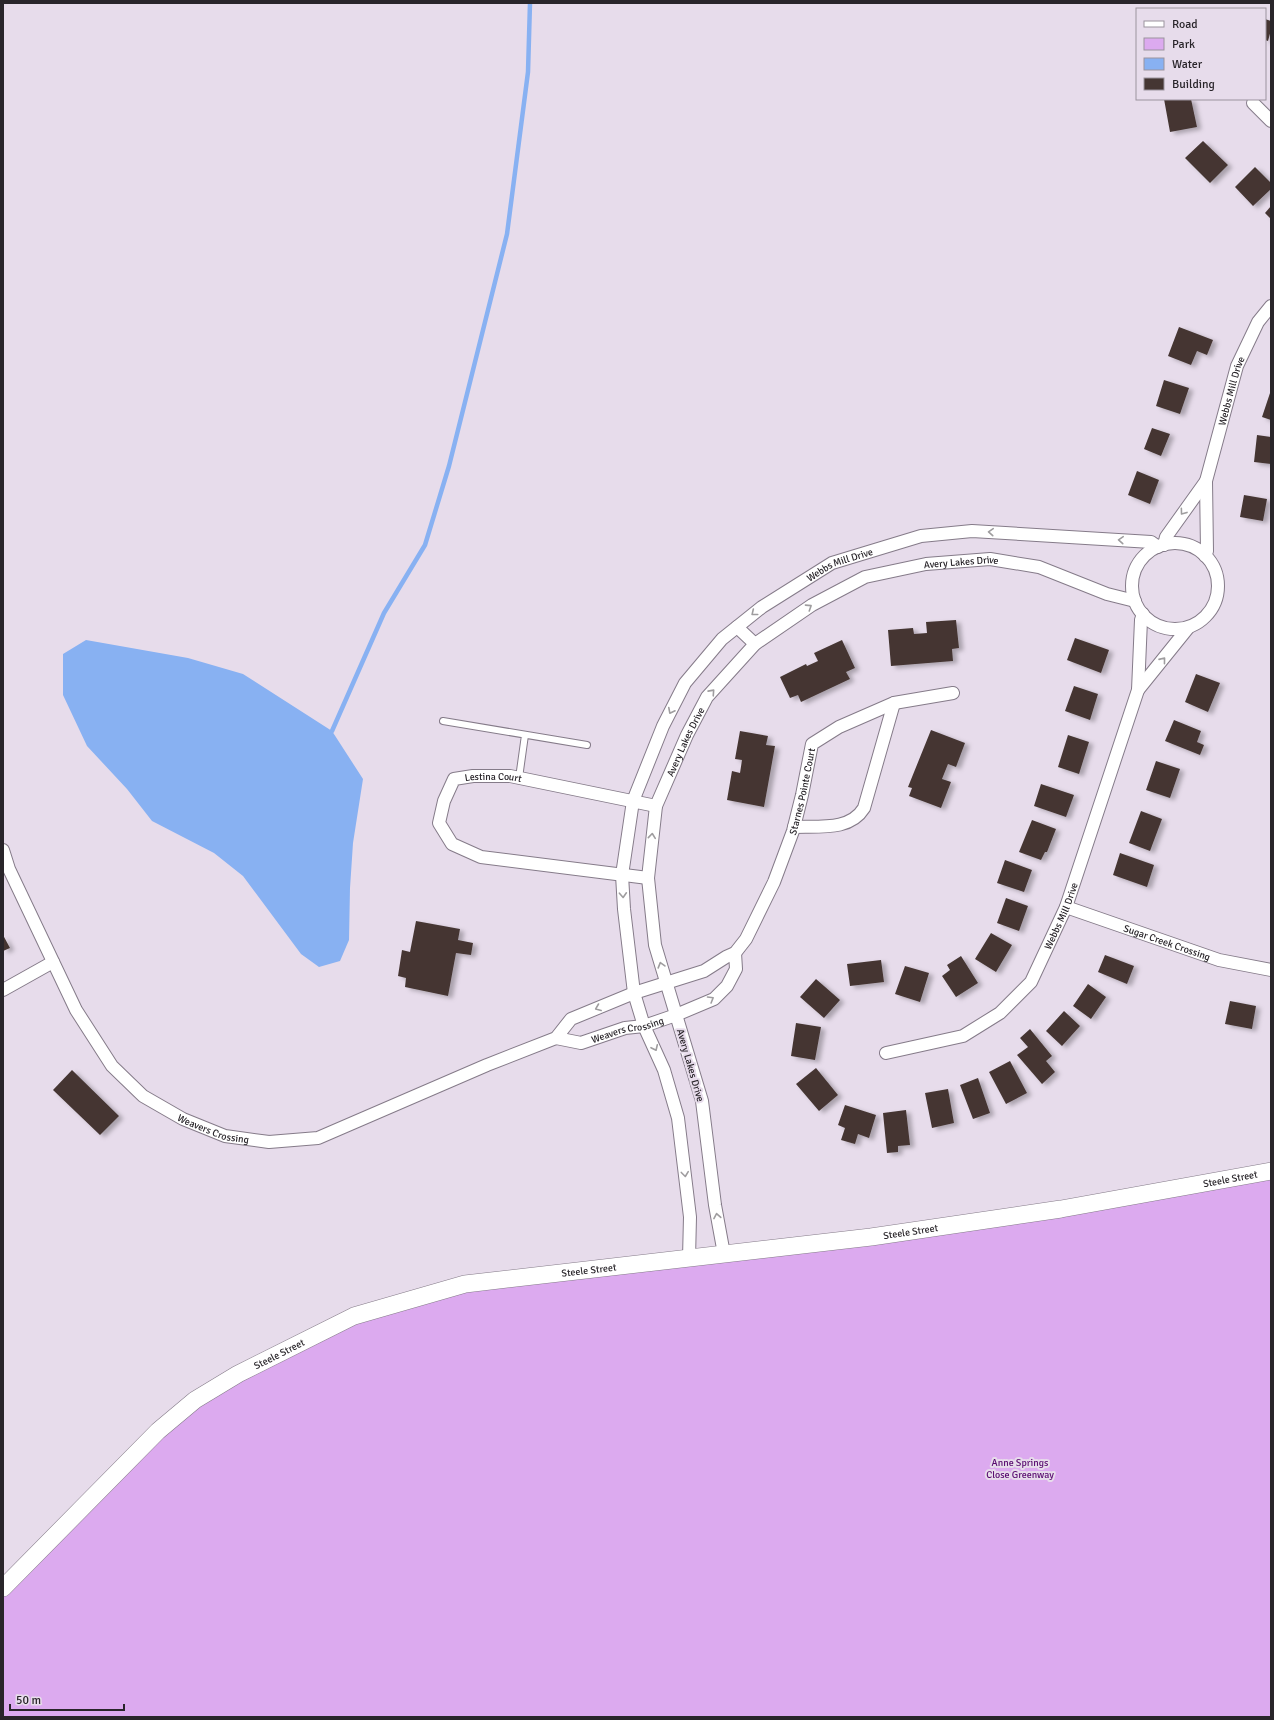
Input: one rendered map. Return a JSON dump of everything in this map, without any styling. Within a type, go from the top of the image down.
[{"type":"street","points":[[1253,103],[1271,121]]},
{"type":"street","name":"Webbs Mill Drive","points":[[1205,556],[1207,551],[1206,481],[1237,366],[1258,322],[1271,306]]},
{"type":"street","name":"Webbs Mill Drive","points":[[633,800],[663,726],[685,683],[722,639],[762,607],[832,563],[922,536],[972,531],[1151,542],[1161,546],[1206,481]]},
{"type":"street","points":[[1182,543],[1196,548],[1205,556],[1216,571],[1219,585],[1216,600],[1210,612],[1200,622],[1188,628],[1174,630],[1161,627],[1149,620],[1143,614],[1135,601],[1132,585],[1134,571],[1142,558],[1161,546],[1182,543]]},
{"type":"street","name":"Avery Lakes Drive","points":[[724,1254],[715,1205],[702,1102],[655,945],[648,878],[656,806],[687,736],[707,697],[755,644],[812,605],[865,577],[926,564],[990,559],[1039,567],[1107,594],[1135,601]]},
{"type":"street","name":"Webbs Mill Drive","points":[[886,1052],[963,1036],[1000,1013],[1031,982],[1066,907],[1138,690],[1141,620],[1143,614]]},
{"type":"street","points":[[737,627],[755,644]]},
{"type":"street","name":"Webbs Mill Drive","points":[[1138,690],[1188,628]]},
{"type":"street","name":"Starnes Pointe Court","points":[[634,993],[667,984],[704,971],[735,953],[746,939],[774,882],[794,827],[812,744],[839,727],[894,703],[953,693]]},
{"type":"street","points":[[794,827],[844,825],[858,817],[864,808],[894,703]]},
{"type":"street","name":"Lestina Court","points":[[622,875],[481,857],[452,844],[439,823],[444,801],[454,779],[473,776],[519,778],[633,800],[656,806]]},
{"type":"street","points":[[633,800],[622,875],[624,909],[634,993],[644,1026],[664,1070],[678,1118],[690,1217],[689,1258]]},
{"type":"street","name":"Weavers Crossing","points":[[3,850],[9,870],[76,1010],[112,1066],[143,1096],[183,1119],[225,1136],[269,1142],[318,1138],[487,1064],[556,1038],[581,1044],[625,1028],[644,1026],[676,1016]]},
{"type":"street","points":[[622,875],[648,878]]},
{"type":"street","name":"Sugar Creek Crossing","points":[[1066,907],[1219,960],[1271,970]]},
{"type":"street","points":[[676,1016],[714,999],[727,986],[736,969],[735,953]]},
{"type":"street","points":[[3,990],[53,962]]},
{"type":"street","points":[[556,1038],[571,1019],[634,993]]},
{"type":"street","name":"Steele Street","points":[[3,1588],[158,1431],[195,1400],[238,1374],[354,1316],[466,1284],[871,1236],[1061,1209],[1271,1171]]},
{"type":"lane","points":[[443,721],[587,745]]},
{"type":"lane","points":[[519,778],[525,735]]},
{"type":"green space","name":"Anne Springs Close Greenway","points":[[1271,1171],[1271,1717],[3,1717],[3,1588],[158,1431],[238,1374],[354,1316],[465,1284],[597,1268]]},
{"type":"water","points":[[86,640],[188,658],[243,674],[332,731],[363,779],[353,843],[349,940],[340,961],[319,967],[301,954],[243,876],[214,853],[152,821],[127,789],[87,746],[63,695],[63,654]]},
{"type":"building","points":[[1266,19],[1271,21],[1271,30],[1268,41],[1266,40]]},
{"type":"building","points":[[1164,100],[1191,100],[1197,127],[1170,132]]},
{"type":"building","points":[[1203,141],[1228,165],[1210,183],[1185,158]]},
{"type":"building","points":[[1255,167],[1271,183],[1271,189],[1253,206],[1235,187]]},
{"type":"building","points":[[1271,206],[1271,219],[1265,213]]},
{"type":"building","points":[[1179,327],[1213,340],[1207,355],[1197,351],[1191,365],[1168,356]]},
{"type":"building","points":[[1164,380],[1189,388],[1180,414],[1156,406]]},
{"type":"building","points":[[1271,390],[1271,420],[1262,417]]},
{"type":"building","points":[[1152,428],[1170,434],[1161,456],[1144,449]]},
{"type":"building","points":[[1257,435],[1271,437],[1271,464],[1254,462]]},
{"type":"building","points":[[1137,471],[1159,480],[1150,504],[1128,495]]},
{"type":"building","points":[[1244,495],[1267,499],[1263,521],[1240,517]]},
{"type":"building","points":[[956,620],[959,648],[952,649],[953,661],[891,666],[888,630],[913,628],[914,634],[927,633],[926,622]]},
{"type":"building","points":[[1075,638],[1109,650],[1101,673],[1067,660]]},
{"type":"building","points":[[842,640],[855,668],[846,672],[850,679],[801,702],[798,695],[790,698],[780,677],[806,664],[807,666],[818,661],[814,653]]},
{"type":"building","points":[[1196,674],[1220,683],[1208,712],[1185,702]]},
{"type":"building","points":[[1074,686],[1098,694],[1090,720],[1065,711]]},
{"type":"building","points":[[1174,720],[1201,731],[1197,742],[1204,745],[1200,755],[1165,741]]},
{"type":"building","points":[[931,730],[965,743],[956,767],[948,764],[942,779],[951,782],[941,808],[909,796],[912,788],[908,787]]},
{"type":"building","points":[[740,731],[768,736],[766,745],[775,746],[764,807],[727,800],[732,771],[740,773],[742,760],[735,759]]},
{"type":"building","points":[[1068,735],[1089,742],[1079,774],[1058,767]]},
{"type":"building","points":[[1156,761],[1180,769],[1170,798],[1146,790]]},
{"type":"building","points":[[1041,784],[1074,795],[1066,817],[1034,806]]},
{"type":"building","points":[[1141,811],[1162,819],[1150,851],[1129,843]]},
{"type":"building","points":[[1032,820],[1056,829],[1047,852],[1045,852],[1041,860],[1019,852]]},
{"type":"building","points":[[1120,853],[1154,865],[1147,887],[1113,875]]},
{"type":"building","points":[[1005,860],[1032,870],[1024,892],[997,883]]},
{"type":"building","points":[[1006,898],[1028,906],[1019,931],[997,923]]},
{"type":"building","points":[[416,921],[460,929],[458,940],[473,943],[471,955],[456,953],[448,996],[405,987],[406,978],[398,976],[402,950],[410,952]]},
{"type":"building","points":[[991,933],[1012,945],[996,972],[975,959]]},
{"type":"building","points":[[3,935],[10,948],[3,951]]},
{"type":"building","points":[[1105,955],[1134,966],[1127,984],[1098,972]]},
{"type":"building","points":[[961,956],[978,983],[956,997],[942,976],[950,970],[947,965]]},
{"type":"building","points":[[881,960],[884,982],[850,986],[847,964]]},
{"type":"building","points":[[905,966],[929,973],[920,1002],[895,994]]},
{"type":"building","points":[[816,979],[840,1000],[824,1018],[800,997]]},
{"type":"building","points":[[1088,984],[1106,997],[1091,1019],[1073,1006]]},
{"type":"building","points":[[1230,1001],[1256,1006],[1252,1029],[1225,1024]]},
{"type":"building","points":[[1064,1011],[1080,1026],[1062,1046],[1046,1031]]},
{"type":"building","points":[[796,1023],[821,1027],[815,1060],[791,1056]]},
{"type":"building","points":[[1030,1029],[1052,1056],[1046,1061],[1055,1072],[1042,1084],[1017,1055],[1028,1047],[1020,1038]]},
{"type":"building","points":[[1010,1061],[1027,1093],[1006,1104],[989,1072]]},
{"type":"building","points":[[816,1068],[838,1095],[819,1111],[796,1084]]},
{"type":"building","points":[[72,1070],[119,1116],[100,1135],[53,1090]]},
{"type":"building","points":[[978,1078],[990,1113],[973,1119],[960,1085]]},
{"type":"building","points":[[948,1089],[954,1123],[932,1128],[925,1093]]},
{"type":"building","points":[[845,1105],[876,1115],[869,1138],[858,1134],[855,1144],[841,1140],[845,1128],[838,1125]]},
{"type":"building","points":[[906,1110],[910,1145],[898,1146],[898,1152],[887,1153],[883,1113]]},
{"type":"waterway","points":[[332,731],[384,613],[425,545],[449,466],[507,234],[528,72],[530,3]]}]
